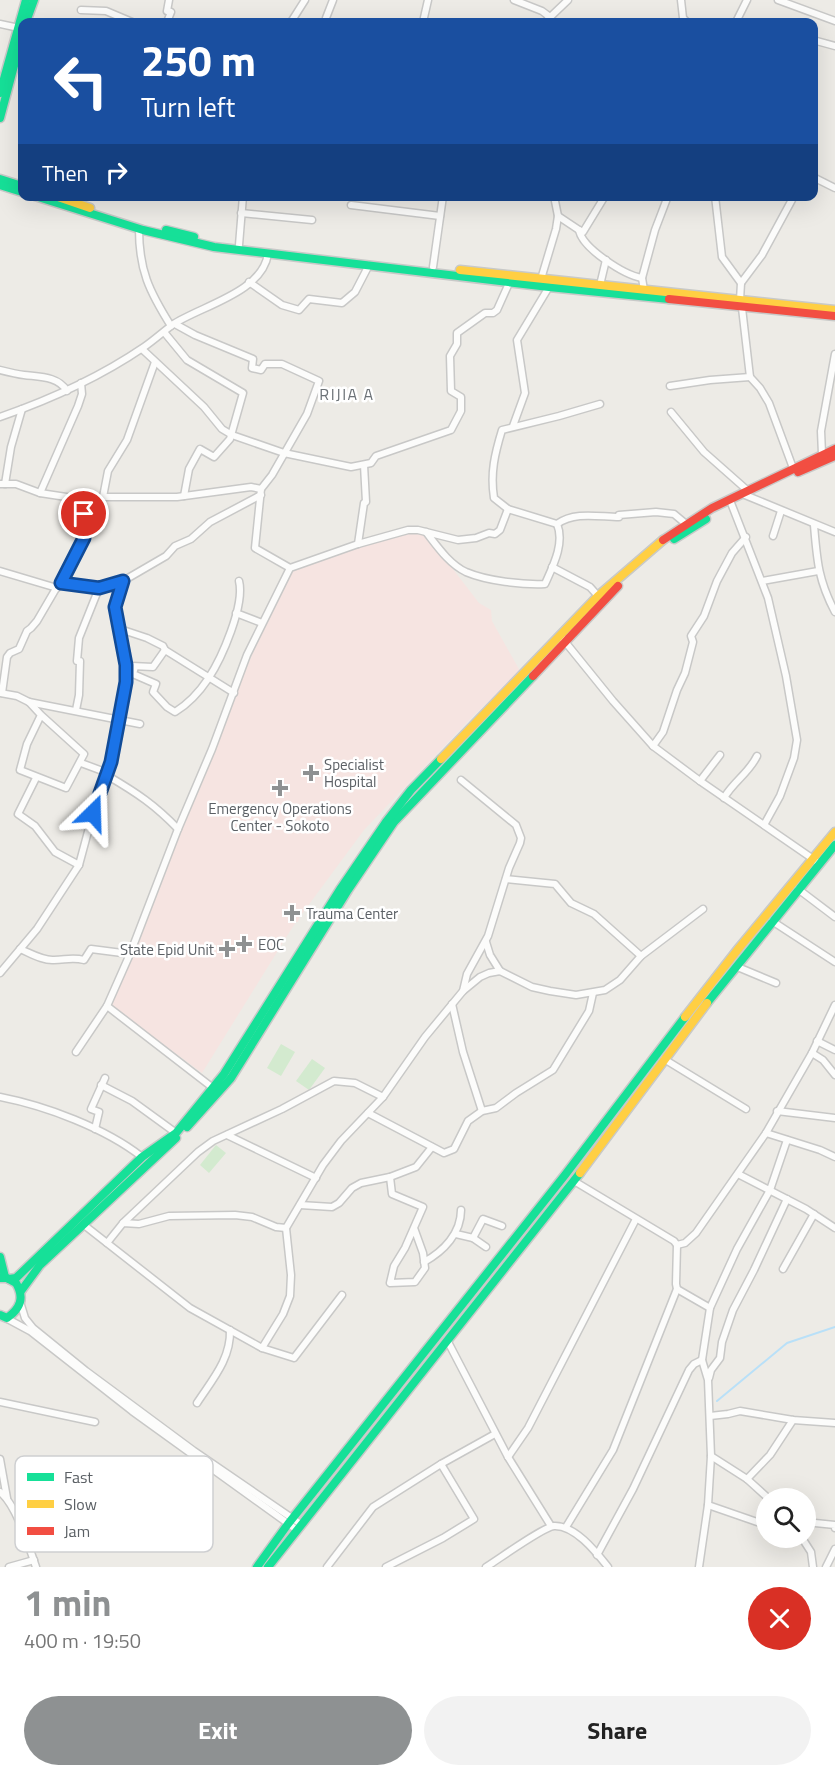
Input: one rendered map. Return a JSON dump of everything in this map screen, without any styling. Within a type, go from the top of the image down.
[{"type":"main road","points":[[24,18],[26,0]]},
{"type":"main road","points":[[27,18],[34,0]]},
{"type":"main road","points":[[0,93],[3,67],[18,37]]},
{"type":"main road","points":[[0,118],[18,70]]},
{"type":"main road","points":[[0,179],[18,185]]},
{"type":"main road","points":[[0,185],[18,191]]},
{"type":"main road","points":[[51,201],[139,229],[213,247],[549,287],[835,310]]},
{"type":"main road","points":[[71,201],[145,225],[215,242],[644,290],[835,316]]},
{"type":"main road","points":[[21,1291],[40,1265],[174,1141],[231,1078],[348,890],[394,822],[446,765],[509,702],[598,596],[639,559],[686,524],[793,468],[835,449]]},
{"type":"main road","points":[[5,1278],[16,1278],[142,1157],[176,1133],[224,1074],[335,897],[386,822],[411,790],[503,696],[562,638],[667,543],[746,492],[835,456]]},
{"type":"main road","points":[[268,1567],[574,1181],[664,1059],[798,889],[835,832]]},
{"type":"main road","points":[[257,1567],[565,1175],[683,1020],[816,861],[835,845]]},
{"type":"main road","points":[[0,1257],[5,1278]]},
{"type":"main road","points":[[1,1315],[7,1318],[11,1316],[21,1304],[21,1291],[13,1280],[5,1278]]},
{"type":"street","points":[[169,0],[167,11],[171,12],[169,18]]},
{"type":"street","points":[[294,18],[305,0]]},
{"type":"street","points":[[326,18],[333,0]]},
{"type":"street","points":[[424,18],[428,0]]},
{"type":"street","points":[[514,0],[542,11],[546,18]]},
{"type":"street","points":[[550,18],[568,0]]},
{"type":"street","points":[[681,0],[683,18]]},
{"type":"street","points":[[738,18],[747,0]]},
{"type":"street","points":[[778,0],[835,21]]},
{"type":"street","points":[[81,9],[106,11],[123,18]]},
{"type":"street","points":[[0,24],[18,28]]},
{"type":"street","points":[[818,41],[835,46]]},
{"type":"street","points":[[818,180],[835,188]]},
{"type":"street","points":[[239,245],[242,201]]},
{"type":"street","points":[[433,267],[442,201]]},
{"type":"street","points":[[541,279],[556,230],[558,216],[555,201]]},
{"type":"street","points":[[583,232],[602,201]]},
{"type":"street","points":[[644,290],[642,278],[655,230],[666,201]]},
{"type":"street","points":[[716,201],[722,257],[741,283],[741,304],[750,377],[769,403],[793,468]]},
{"type":"street","points":[[741,283],[762,255],[791,201]]},
{"type":"street","points":[[351,205],[440,216]]},
{"type":"street","points":[[241,213],[312,220]]},
{"type":"street","points":[[558,216],[583,232]]},
{"type":"street","points":[[0,571],[59,585],[99,588],[123,581],[166,556],[175,546],[190,539],[210,522],[261,492],[308,414],[319,381],[282,364],[265,364],[261,370],[252,368],[253,358],[173,325],[154,299],[144,275],[139,254],[139,229]]},
{"type":"street","points":[[583,232],[579,230],[579,234],[586,243],[606,260],[635,277],[642,278]]},
{"type":"street","points":[[0,417],[67,391],[142,349],[173,325],[227,297],[249,282],[261,271],[267,262],[268,254]]},
{"type":"street","points":[[600,285],[606,260]]},
{"type":"street","points":[[249,282],[282,305],[299,310],[309,299],[342,303],[355,292],[369,265]]},
{"type":"street","points":[[142,349],[204,407],[222,429],[232,435],[284,453],[351,467],[364,465],[371,463],[376,456],[451,430],[461,411],[461,397],[451,391],[450,356],[457,344],[457,333],[485,312],[493,313],[497,310],[510,282]]},
{"type":"street","points":[[513,426],[525,393],[517,340],[549,287]]},
{"type":"street","points":[[164,332],[187,360],[243,393],[232,435],[214,457],[200,449],[189,469],[184,496]]},
{"type":"street","points":[[822,454],[821,431],[835,354]]},
{"type":"street","points":[[102,497],[108,471],[127,440],[154,362]]},
{"type":"street","points":[[0,370],[48,378],[63,385],[67,391]]},
{"type":"street","points":[[670,386],[750,377]]},
{"type":"street","points":[[40,493],[78,406],[82,394],[81,383]]},
{"type":"street","points":[[558,524],[508,509],[494,498],[491,482],[492,463],[502,430],[600,404]]},
{"type":"street","points":[[22,409],[2,484],[21,485],[40,493],[86,500],[102,497],[184,496],[251,487],[261,492]]},
{"type":"street","points":[[671,412],[704,452],[746,492],[781,511],[835,532]]},
{"type":"street","points":[[358,544],[366,502],[364,465]]},
{"type":"street","points":[[261,492],[255,548],[290,568]]},
{"type":"street","points":[[86,500],[84,538],[59,585],[27,631],[19,649],[7,657],[1,693],[29,702],[140,724]]},
{"type":"street","points":[[731,503],[768,598],[786,676],[797,740],[794,758],[780,796],[764,825]]},
{"type":"street","points":[[76,1052],[107,1006],[130,954],[247,655],[290,568],[358,544],[408,530],[426,531],[458,540],[498,533],[508,509]]},
{"type":"street","points":[[773,536],[781,511]]},
{"type":"street","points":[[558,524],[567,518],[587,516],[619,518],[619,514],[656,512],[674,514],[686,524]]},
{"type":"street","points":[[426,531],[441,551],[466,572],[512,584],[545,584],[560,539],[558,524]]},
{"type":"street","points":[[814,525],[818,571],[824,593],[835,612]]},
{"type":"street","points":[[653,746],[663,732],[685,673],[693,642],[691,636],[704,616],[717,581],[732,553],[746,537]]},
{"type":"street","points":[[552,567],[590,587],[598,596]]},
{"type":"street","points":[[762,581],[818,571]]},
{"type":"street","points":[[0,973],[37,929],[79,865],[93,813],[108,775],[126,682],[126,665],[115,607],[123,581]]},
{"type":"street","points":[[135,667],[133,674],[156,684],[153,692],[167,707],[176,712],[184,707],[208,679],[219,658],[240,600],[239,581]]},
{"type":"street","points":[[76,710],[80,661],[77,661],[77,646],[99,588]]},
{"type":"street","points":[[236,613],[262,623]]},
{"type":"street","points":[[120,629],[163,646],[165,650],[208,679],[234,693]]},
{"type":"street","points":[[562,638],[653,746],[816,861]]},
{"type":"street","points":[[126,665],[153,667],[165,650]]},
{"type":"street","points":[[29,702],[84,754],[66,788],[20,770],[27,744],[41,715]]},
{"type":"street","points":[[700,781],[720,755]]},
{"type":"street","points":[[724,798],[732,786],[752,766],[757,756]]},
{"type":"street","points":[[81,763],[108,775],[143,796],[178,829]]},
{"type":"street","points":[[36,778],[18,814],[35,826],[48,847],[79,865]]},
{"type":"street","points":[[461,780],[516,825],[520,843],[486,942],[467,974],[463,991]]},
{"type":"street","points":[[506,879],[555,884],[571,903],[594,914],[641,956]]},
{"type":"street","points":[[798,889],[835,917]]},
{"type":"street","points":[[486,942],[490,955],[500,971],[532,987],[576,994],[593,993],[606,990],[620,980],[641,956],[703,909]]},
{"type":"street","points":[[772,921],[835,962]]},
{"type":"street","points":[[20,949],[50,960],[73,957],[84,960],[91,949],[130,954]]},
{"type":"street","points":[[740,968],[776,983]]},
{"type":"street","points":[[262,1348],[283,1314],[290,1296],[291,1275],[286,1228],[316,1178],[341,1141],[383,1097],[425,1037],[463,991],[480,977],[500,971]]},
{"type":"street","points":[[368,1113],[444,1153],[454,1149],[468,1121],[482,1112],[496,1108],[554,1070],[589,1011],[593,993]]},
{"type":"street","points":[[452,1004],[463,1052],[482,1112]]},
{"type":"street","points":[[677,1245],[685,1243],[696,1233],[766,1133],[812,1053],[835,1005]]},
{"type":"street","points":[[107,1006],[213,1088]]},
{"type":"street","points":[[817,1041],[835,1050]]},
{"type":"street","points":[[812,1053],[823,1060],[835,1075]]},
{"type":"street","points":[[664,1059],[746,1109]]},
{"type":"street","points":[[95,1129],[99,1112],[91,1109],[103,1081],[176,1133]]},
{"type":"street","points":[[107,1243],[123,1223],[198,1152],[213,1141],[334,1082],[355,1083],[383,1097]]},
{"type":"street","points":[[0,1097],[55,1112],[95,1129],[142,1157]]},
{"type":"street","points":[[777,1111],[835,1118]]},
{"type":"street","points":[[766,1133],[835,1157]]},
{"type":"street","points":[[227,1135],[316,1178]]},
{"type":"street","points":[[699,1567],[708,1505],[711,1456],[708,1380],[702,1360],[710,1308],[737,1249],[770,1190],[787,1140]]},
{"type":"street","points":[[300,1205],[332,1207],[339,1203],[352,1188],[361,1183],[390,1178],[416,1167],[432,1147]]},
{"type":"street","points":[[738,1174],[834,1227],[835,1217]]},
{"type":"street","points":[[390,1178],[392,1194],[423,1207],[394,1266],[390,1283],[415,1282],[425,1268],[423,1253],[414,1228]]},
{"type":"street","points":[[574,1181],[670,1238],[677,1245],[676,1284],[678,1289],[710,1308]]},
{"type":"street","points":[[708,1380],[711,1370],[720,1358],[722,1342],[733,1310],[787,1199]]},
{"type":"street","points":[[424,1262],[432,1258],[456,1234],[461,1220],[461,1210]]},
{"type":"street","points":[[783,1269],[814,1214]]},
{"type":"street","points":[[123,1223],[139,1224],[169,1216],[235,1215],[252,1217],[276,1227],[286,1228]]},
{"type":"street","points":[[473,1238],[483,1219],[502,1226]]},
{"type":"street","points":[[508,1457],[528,1428],[636,1219]]},
{"type":"street","points":[[84,1225],[190,1308],[262,1348],[294,1358],[342,1295]]},
{"type":"street","points":[[456,1234],[473,1238],[486,1247]]},
{"type":"street","points":[[566,1527],[613,1450],[678,1289]]},
{"type":"street","points":[[21,1304],[25,1318],[33,1328],[86,1371],[202,1456]]},
{"type":"street","points":[[1,1315],[30,1331],[123,1405],[196,1456]]},
{"type":"street","points":[[197,1403],[226,1357],[230,1348],[230,1330]]},
{"type":"street","points":[[447,1340],[495,1434],[551,1526]]},
{"type":"street","points":[[597,1555],[633,1489],[689,1370],[702,1360]]},
{"type":"street","points":[[0,1402],[95,1422]]},
{"type":"street","points":[[710,1416],[740,1411],[793,1420],[835,1423]]},
{"type":"street","points":[[747,1479],[777,1447],[793,1420]]},
{"type":"street","points":[[327,1567],[373,1507],[441,1464],[495,1434]]},
{"type":"street","points":[[711,1456],[757,1488]]},
{"type":"street","points":[[0,1459],[7,1498],[15,1515]]},
{"type":"street","points":[[213,1464],[291,1522]]},
{"type":"street","points":[[386,1567],[443,1538],[474,1519],[441,1464]]},
{"type":"street","points":[[213,1468],[300,1528]]},
{"type":"street","points":[[0,1492],[7,1498]]},
{"type":"street","points":[[708,1505],[756,1522]]},
{"type":"street","points":[[816,1523],[835,1526]]},
{"type":"street","points":[[486,1567],[551,1526],[566,1527],[584,1540],[608,1567]]},
{"type":"street","points":[[808,1548],[811,1552],[811,1566]]},
{"type":"street","points":[[826,1567],[835,1549]]},
{"type":"street","points":[[498,1560],[502,1567]]},
{"type":"street","points":[[9,1567],[35,1564]]},
{"type":"shaded area","name":"Specialist Hospital","points":[[415,530],[426,534],[479,603],[491,610],[492,621],[520,671],[472,717],[364,830],[292,928],[202,1073],[109,1004],[286,572],[349,549]]},
{"type":"green space","points":[[281,1044],[295,1052],[281,1076],[267,1068]]},
{"type":"green space","points":[[312,1059],[325,1068],[309,1090],[296,1081]]},
{"type":"green space","points":[[216,1145],[226,1153],[209,1173],[200,1165]]},
{"type":"waterway","points":[[717,1401],[787,1343],[835,1327]]},
{"type":"traffic: fast","points":[[21,18],[26,0]]},
{"type":"traffic: fast","points":[[27,18],[34,0]]},
{"type":"traffic: fast","points":[[0,93],[18,29]]},
{"type":"traffic: fast","points":[[0,118],[18,51]]},
{"type":"traffic: fast","points":[[0,179],[18,185]]},
{"type":"traffic: fast","points":[[0,185],[18,191]]},
{"type":"traffic: fast","points":[[51,201],[143,230],[214,247],[669,299]]},
{"type":"traffic: fast","points":[[166,230],[194,237]]},
{"type":"traffic: fast","points":[[674,539],[706,519]]},
{"type":"traffic: fast","points":[[187,1127],[231,1078],[348,890],[394,822],[533,676]]},
{"type":"traffic: fast","points":[[9,1279],[16,1278],[142,1157],[176,1133],[224,1074],[341,888],[386,822],[411,790],[441,759]]},
{"type":"traffic: fast","points":[[707,1003],[835,845]]},
{"type":"traffic: fast","points":[[257,1567],[288,1524],[565,1175],[685,1017]]},
{"type":"traffic: fast","points":[[21,1291],[40,1265],[176,1138]]},
{"type":"traffic: fast","points":[[268,1567],[580,1173]]},
{"type":"traffic: fast","points":[[0,1257],[5,1277]]},
{"type":"traffic: fast","points":[[0,1278],[7,1278],[16,1283],[21,1298],[18,1307],[11,1315],[7,1318],[0,1315]]},
{"type":"traffic: slow","points":[[70,201],[90,208]]},
{"type":"traffic: slow","points":[[460,270],[835,310]]},
{"type":"traffic: slow","points":[[441,759],[598,596],[663,540]]},
{"type":"traffic: slow","points":[[685,1017],[835,832]]},
{"type":"traffic: slow","points":[[580,1173],[707,1003]]},
{"type":"traffic: jam","points":[[669,299],[835,316]]},
{"type":"traffic: jam","points":[[663,540],[712,508],[835,449]]},
{"type":"traffic: jam","points":[[798,472],[835,456]]},
{"type":"traffic: jam","points":[[533,676],[618,586]]},
{"type":"place","name":"Specialist Hospital","points":[[311,773]]},
{"type":"place","name":"Emergency Operations Center - Sokoto","points":[[280,788]]},
{"type":"place","name":"Trauma Center","points":[[292,913]]},
{"type":"place","name":"EOC","points":[[244,944]]},
{"type":"place","name":"State Epid Unit","points":[[227,949]]},
{"type":"district","name":"RIJIA A","points":[[347,394]]},
{"type":"route","points":[[84,514],[84,538],[61,583],[99,588],[123,581],[115,607],[126,665],[126,682],[108,776],[93,813]]}]
